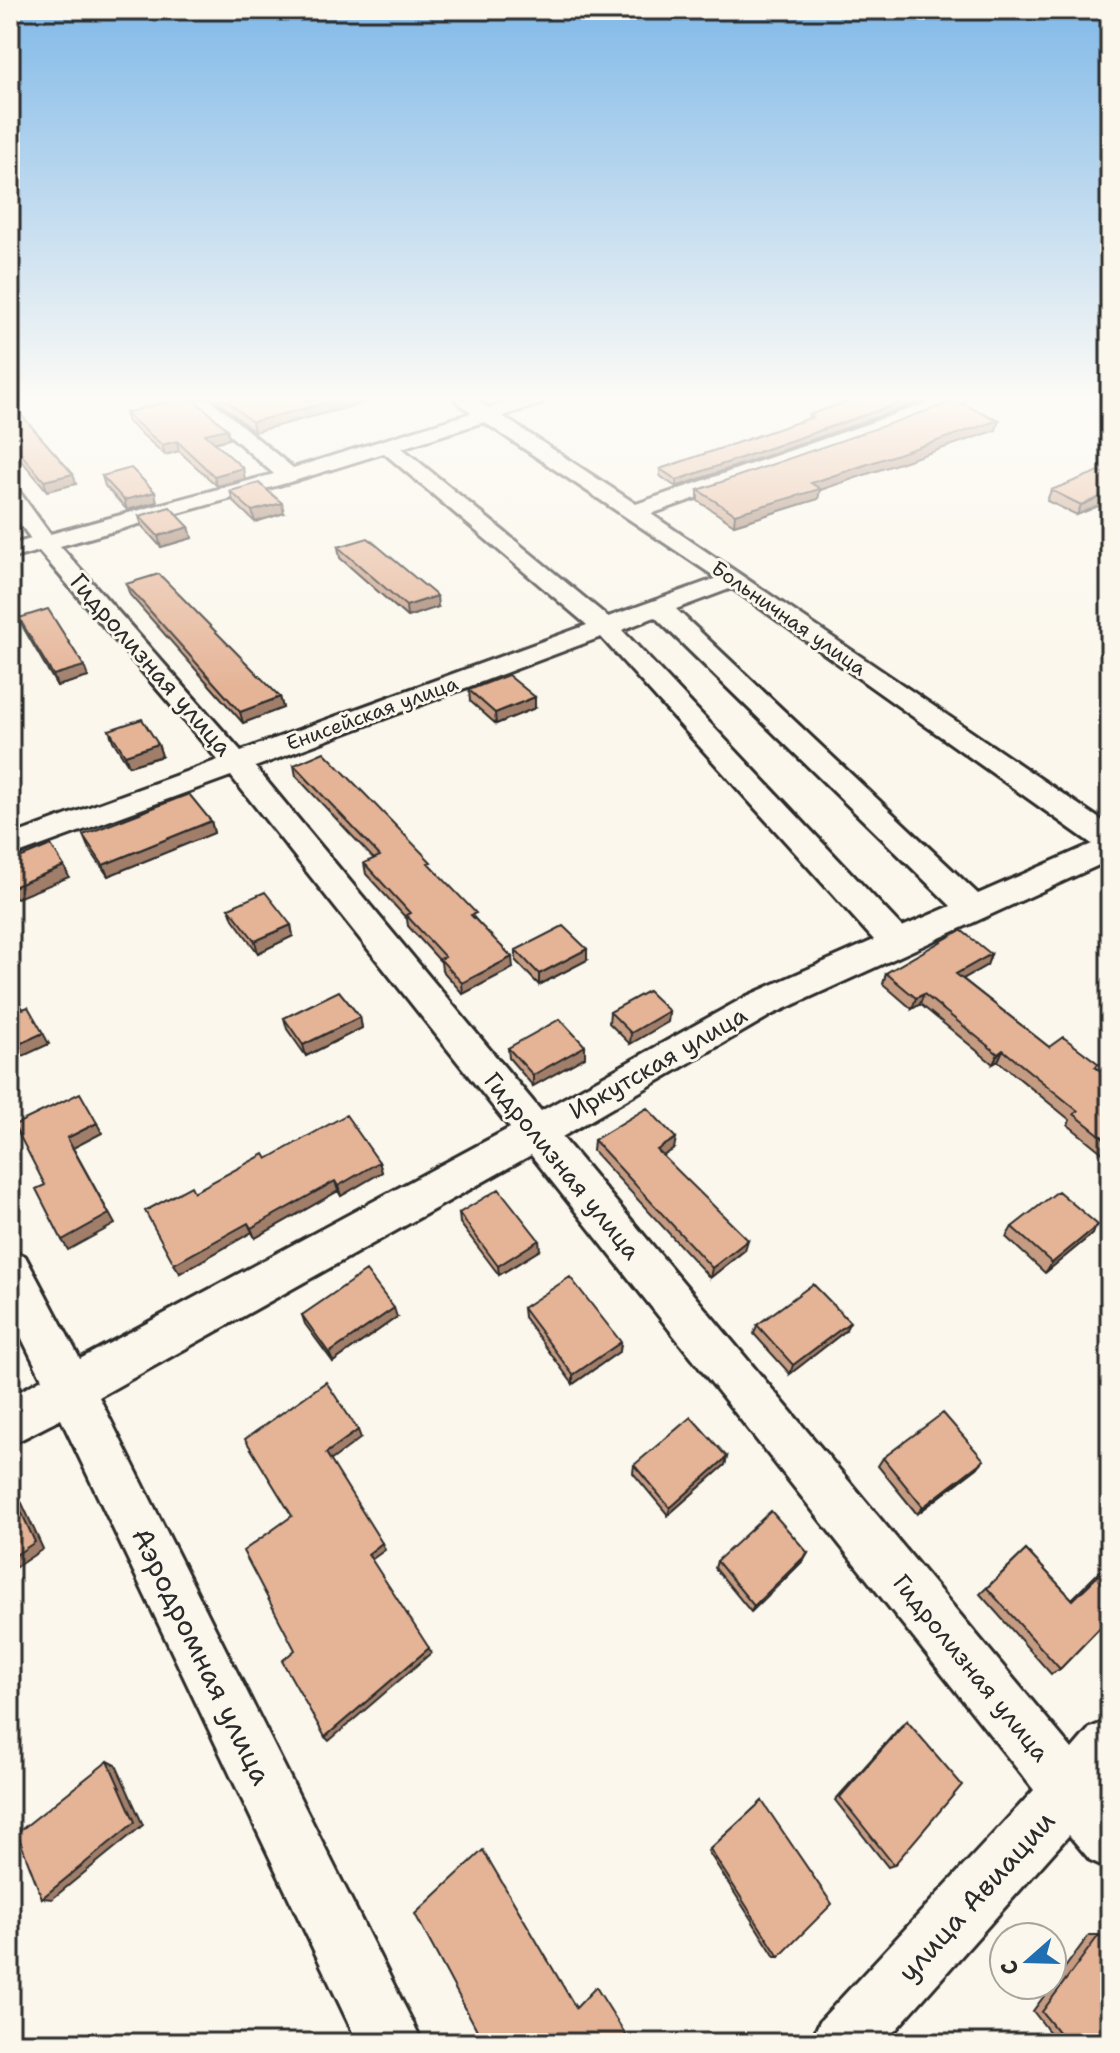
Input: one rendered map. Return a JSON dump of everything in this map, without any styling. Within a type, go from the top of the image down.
[{"type":"street","name":"Гидролизная улица","points":[[10,496],[27,547],[236,763],[1110,1840]]},
{"type":"street","points":[[27,547],[217,496]]},
{"type":"street","points":[[447,496],[605,627],[897,943]]},
{"type":"street","name":"Больничная улица","points":[[610,496],[735,579],[1110,841]]},
{"type":"street","points":[[634,512],[680,496]]},
{"type":"street","name":"Енисейская улица","points":[[10,847],[735,579]]},
{"type":"street","points":[[659,607],[975,910]]},
{"type":"street","name":"Иркутская улица","points":[[10,1422],[535,1133],[760,1005],[1110,848]]},
{"type":"street","name":"Аэродромная улица","points":[[10,1270],[391,2043]]},
{"type":"street","name":"улица Авиации","points":[[842,2043],[1110,1748]]},
{"type":"building","points":[[120,496],[140,496],[124,500]]},
{"type":"building","points":[[235,496],[274,496],[282,503],[252,511]]},
{"type":"building","points":[[707,496],[797,496],[735,514]]},
{"type":"building","points":[[1063,496],[1103,496],[1081,505]]},
{"type":"building","points":[[170,507],[189,527],[158,536],[139,516]]},
{"type":"building","points":[[368,538],[437,596],[406,606],[338,547]]},
{"type":"building","points":[[159,574],[280,697],[240,712],[126,584]]},
{"type":"building","points":[[48,609],[84,666],[53,675],[19,618]]},
{"type":"building","points":[[508,675],[535,697],[495,713],[469,690]]},
{"type":"building","points":[[142,719],[158,744],[125,755],[109,730]]},
{"type":"building","points":[[324,752],[431,862],[428,863],[476,913],[471,915],[512,957],[462,983],[440,959],[445,957],[406,915],[410,913],[364,863],[380,856],[294,765]]},
{"type":"building","points":[[189,794],[211,821],[103,865],[83,835]]},
{"type":"building","points":[[51,845],[64,866],[10,888],[10,862]]},
{"type":"building","points":[[265,892],[291,925],[255,941],[229,908]]},
{"type":"building","points":[[563,926],[587,949],[539,974],[516,950]]},
{"type":"building","points":[[961,930],[991,954],[956,974],[1049,1047],[1063,1037],[1099,1064],[1095,1067],[1110,1078],[1110,1143],[1074,1114],[1078,1111],[1003,1050],[998,1054],[924,994],[916,998],[886,973]]},
{"type":"building","points":[[10,986],[23,1009],[28,1007],[43,1033],[10,1048]]},
{"type":"building","points":[[339,991],[360,1017],[303,1045],[284,1018]]},
{"type":"building","points":[[648,991],[669,1011],[631,1033],[610,1012]]},
{"type":"building","points":[[560,1019],[585,1046],[533,1075],[508,1048]]},
{"type":"building","points":[[80,1093],[97,1123],[67,1138],[109,1214],[62,1240],[36,1189],[45,1185],[14,1125]]},
{"type":"building","points":[[647,1108],[676,1138],[657,1150],[748,1240],[712,1268],[594,1140]]},
{"type":"building","points":[[346,1115],[379,1162],[338,1186],[335,1181],[251,1228],[248,1223],[174,1264],[145,1211],[191,1186],[194,1192],[264,1154],[267,1159]]},
{"type":"building","points":[[499,1189],[539,1240],[498,1266],[459,1213]]},
{"type":"building","points":[[1058,1191],[1098,1225],[1052,1263],[1012,1227]]},
{"type":"building","points":[[366,1271],[394,1308],[329,1353],[302,1315]]},
{"type":"building","points":[[570,1277],[621,1342],[573,1375],[523,1308]]},
{"type":"building","points":[[813,1284],[850,1322],[793,1365],[757,1325]]},
{"type":"building","points":[[326,1382],[358,1430],[326,1453],[382,1543],[368,1554],[429,1648],[325,1737],[282,1661],[295,1650],[243,1551],[292,1516],[245,1439]]},
{"type":"building","points":[[943,1413],[984,1460],[923,1507],[883,1458]]},
{"type":"building","points":[[691,1417],[727,1457],[670,1508],[634,1465]]},
{"type":"building","points":[[14,1496],[35,1542],[10,1559],[10,1498]]},
{"type":"building","points":[[771,1511],[808,1553],[754,1606],[717,1561]]},
{"type":"building","points":[[1026,1550],[1073,1600],[1110,1564],[1110,1617],[1060,1669],[987,1588]]},
{"type":"building","points":[[907,1721],[962,1785],[894,1865],[840,1797]]},
{"type":"building","points":[[108,1761],[135,1822],[42,1898],[17,1833]]},
{"type":"building","points":[[762,1801],[832,1904],[779,1957],[710,1849]]},
{"type":"building","points":[[483,1850],[576,2008],[596,1987],[631,2043],[484,2043],[415,1914]]},
{"type":"building","points":[[1099,1935],[1110,1948],[1110,2043],[1067,2043],[1042,2012],[1050,2001],[1068,2001],[1068,1977]]}]
